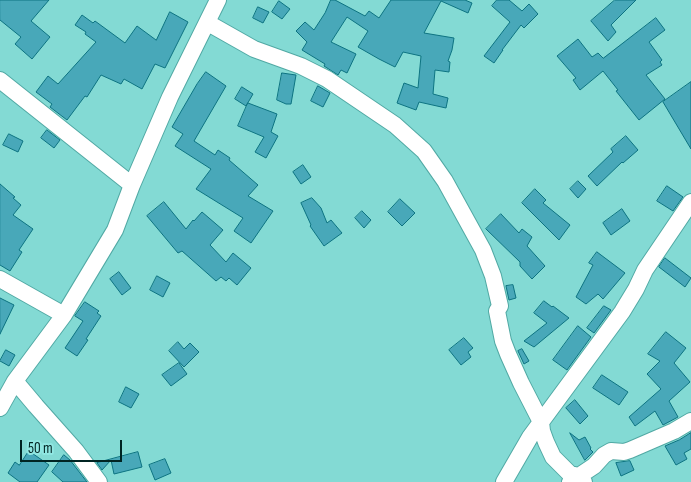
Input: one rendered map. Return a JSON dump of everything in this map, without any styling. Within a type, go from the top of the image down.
[{"type":"street","points":[[0,408],[15,381],[64,315],[115,230],[170,97],[218,0]]},
{"type":"street","points":[[208,23],[254,49],[301,66],[327,79],[395,126],[424,151],[445,181],[483,250],[494,276],[500,306],[497,311],[503,341],[521,383],[541,422],[542,431],[553,457],[570,474],[578,480],[604,455],[611,451],[624,452],[630,450],[674,431],[691,421]]},
{"type":"street","points":[[0,80],[132,185]]},
{"type":"street","points":[[504,482],[530,437],[622,312],[645,270],[691,202]]},
{"type":"street","points":[[0,278],[64,315]]},
{"type":"street","points":[[15,381],[76,451],[99,482]]},
{"type":"building","points":[[0,0],[49,0],[31,21],[50,37],[32,59],[15,44],[21,37],[0,20]]},
{"type":"building","points":[[331,0],[335,0],[365,16],[369,11],[379,18],[391,0],[465,0],[472,3],[468,13],[441,1],[424,33],[454,38],[448,61],[450,62],[449,72],[435,70],[433,94],[448,98],[446,108],[419,102],[416,110],[397,103],[404,83],[418,88],[421,56],[403,52],[395,67],[379,59],[358,47],[368,31],[347,17],[331,42],[356,54],[347,73],[341,70],[338,75],[324,66],[325,64],[302,50],[307,42],[296,31],[305,22],[314,30]]},
{"type":"building","points":[[497,0],[509,0],[522,11],[529,4],[538,14],[524,28],[521,25],[494,63],[484,56],[510,22],[492,6]]},
{"type":"building","points":[[615,0],[636,0],[611,25],[616,32],[608,41],[591,21]]},
{"type":"building","points":[[279,1],[290,9],[282,19],[272,12]]},
{"type":"building","points":[[258,7],[269,12],[263,23],[253,18]]},
{"type":"building","points":[[170,12],[188,22],[165,68],[155,64],[142,89],[124,79],[121,84],[101,75],[87,97],[85,96],[67,120],[50,107],[52,104],[36,92],[48,76],[58,84],[96,42],[75,25],[82,15],[93,23],[95,21],[125,43],[137,26],[156,40]]},
{"type":"building","points":[[656,18],[665,30],[649,42],[662,60],[660,62],[662,65],[646,75],[665,99],[639,120],[603,71],[580,90],[573,80],[576,78],[557,56],[578,39],[592,57],[598,53],[603,58]]},
{"type":"building","points":[[206,72],[226,86],[194,141],[215,155],[218,150],[230,158],[229,160],[258,185],[248,196],[273,211],[251,243],[234,231],[243,218],[196,189],[211,169],[175,146],[183,134],[172,127]]},
{"type":"building","points":[[282,73],[296,75],[291,104],[277,100]]},
{"type":"building","points":[[691,82],[691,149],[663,102]]},
{"type":"building","points":[[318,86],[330,93],[323,107],[311,101]]},
{"type":"building","points":[[242,87],[253,94],[246,106],[235,99]]},
{"type":"building","points":[[248,103],[277,114],[271,132],[278,136],[266,158],[255,152],[264,137],[238,126]]},
{"type":"building","points":[[47,130],[60,140],[54,148],[41,138]]},
{"type":"building","points":[[9,134],[23,141],[18,152],[3,145]]},
{"type":"building","points":[[626,136],[638,150],[622,162],[597,186],[588,176],[613,152],[611,149]]},
{"type":"building","points":[[303,165],[311,177],[301,184],[293,172]]},
{"type":"building","points":[[578,181],[586,189],[578,198],[570,189]]},
{"type":"building","points":[[0,184],[21,205],[13,215],[33,229],[19,250],[22,252],[10,271],[0,265]]},
{"type":"building","points":[[667,186],[683,197],[673,211],[657,201]]},
{"type":"building","points":[[535,189],[546,200],[543,203],[570,225],[559,240],[522,203]]},
{"type":"building","points":[[312,198],[321,208],[327,223],[331,220],[342,233],[324,246],[310,226],[301,203]]},
{"type":"building","points":[[400,199],[415,213],[402,226],[388,212]]},
{"type":"building","points":[[164,202],[186,229],[202,212],[223,230],[210,245],[226,262],[233,253],[251,268],[237,285],[229,278],[226,281],[221,277],[216,281],[182,251],[178,253],[147,216]]},
{"type":"building","points":[[622,209],[630,221],[611,235],[603,223]]},
{"type":"building","points":[[362,211],[371,220],[364,228],[355,218]]},
{"type":"building","points":[[501,214],[519,233],[522,229],[532,237],[527,246],[545,266],[532,279],[520,266],[520,262],[486,229]]},
{"type":"building","points":[[597,252],[625,273],[603,299],[598,294],[586,304],[576,297],[593,265],[589,263]]},
{"type":"building","points":[[665,258],[691,278],[685,287],[659,267]]},
{"type":"building","points":[[119,272],[131,288],[122,295],[110,279]]},
{"type":"building","points":[[157,276],[170,283],[163,297],[150,290]]},
{"type":"building","points":[[513,285],[516,298],[509,300],[506,286]]},
{"type":"building","points":[[0,298],[14,305],[0,334]]},
{"type":"building","points":[[544,301],[569,318],[534,347],[524,341],[547,323],[534,313]]},
{"type":"building","points":[[85,302],[99,311],[97,313],[101,316],[77,356],[65,348],[83,321],[75,316]]},
{"type":"building","points":[[604,306],[611,310],[594,333],[587,328]]},
{"type":"building","points":[[578,326],[591,337],[567,370],[553,360]]},
{"type":"building","points":[[666,332],[686,348],[674,363],[690,382],[669,401],[678,417],[663,425],[655,411],[635,426],[629,417],[661,389],[647,374],[660,361],[648,354]]},
{"type":"building","points":[[464,338],[473,348],[468,352],[471,357],[461,365],[449,350]]},
{"type":"building","points":[[178,342],[184,349],[190,343],[199,352],[184,367],[169,351]]},
{"type":"building","points":[[522,349],[529,361],[524,364],[518,351]]},
{"type":"building","points":[[6,350],[15,355],[9,366],[0,361]]},
{"type":"building","points":[[179,363],[187,374],[171,386],[162,375]]},
{"type":"building","points":[[602,375],[628,392],[619,405],[593,388]]},
{"type":"building","points":[[126,387],[139,394],[131,408],[119,402]]},
{"type":"building","points":[[575,400],[588,416],[580,424],[566,408]]},
{"type":"building","points":[[570,433],[579,440],[585,437],[593,452],[585,460]]},
{"type":"building","points":[[691,433],[691,449],[684,453],[687,459],[676,465],[665,446]]},
{"type":"building","points":[[29,451],[49,465],[37,482],[20,482],[8,473],[15,462],[19,465]]},
{"type":"building","points":[[138,452],[142,467],[114,474],[111,460],[102,470],[97,463]]},
{"type":"building","points":[[64,455],[87,482],[63,482],[52,472]]},
{"type":"building","points":[[165,459],[171,473],[155,480],[149,465]]},
{"type":"building","points":[[630,461],[634,470],[621,476],[616,463]]}]
